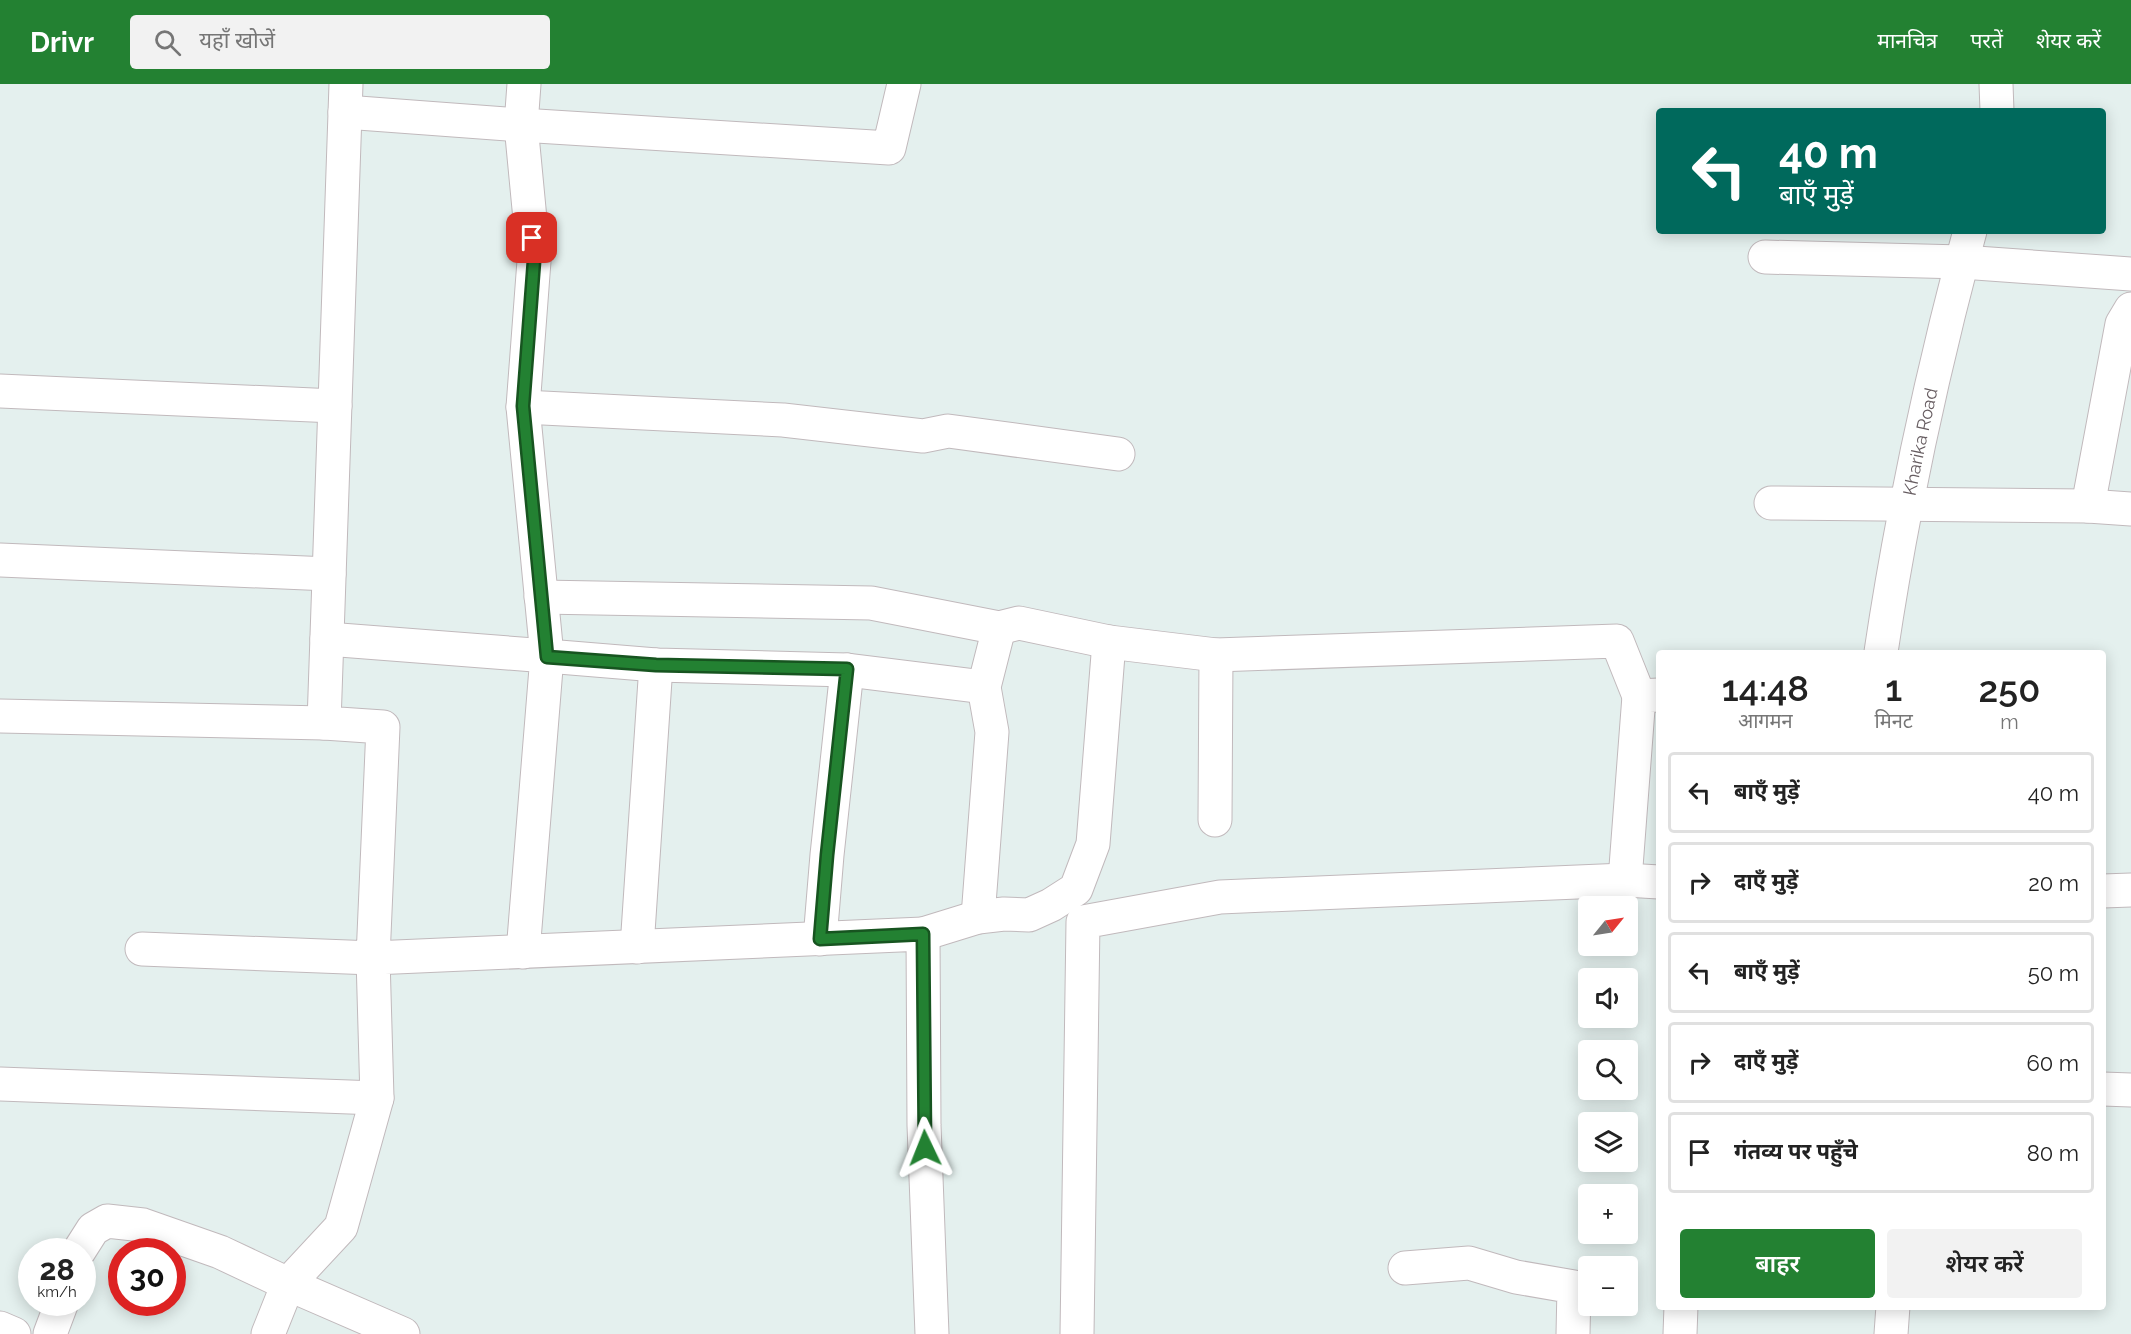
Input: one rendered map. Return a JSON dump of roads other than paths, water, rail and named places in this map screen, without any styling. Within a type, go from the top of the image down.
[{"type":"street","points":[[523,952],[547,657],[523,406],[534,261],[521,125],[524,84]]},
{"type":"street","points":[[324,723],[345,98],[521,125],[889,148],[904,84]]},
{"type":"street","points":[[1996,84],[1997,108]]},
{"type":"street","points":[[1765,257],[1966,246],[2131,274]]},
{"type":"street","name":"Kharika Road","points":[[1881,650],[1892,579],[1943,335],[1966,246]]},
{"type":"street","points":[[2088,506],[2122,324],[2131,309]]},
{"type":"street","points":[[0,391],[335,406]]},
{"type":"street","points":[[523,406],[783,420],[923,436],[948,431],[1118,454]]},
{"type":"street","points":[[1771,503],[2088,506],[2131,509]]},
{"type":"street","points":[[0,560],[329,574]]},
{"type":"street","points":[[541,597],[871,603],[999,628],[1019,623],[1109,642],[1216,655],[1617,641],[1649,696],[1625,880]]},
{"type":"street","points":[[978,917],[992,732],[984,687],[999,628]]},
{"type":"street","points":[[327,639],[656,665],[847,669],[984,687]]},
{"type":"street","points":[[142,949],[373,958],[923,934],[978,917],[1004,914],[1029,915],[1051,906],[1076,888],[1093,844],[1109,642]]},
{"type":"street","points":[[1215,820],[1216,655]]},
{"type":"street","points":[[637,947],[656,665]]},
{"type":"street","points":[[820,939],[847,669]]},
{"type":"street","points":[[0,716],[324,723],[383,727],[373,958],[377,1098],[341,1227],[288,1284],[268,1334]]},
{"type":"street","points":[[1077,1334],[1083,922],[1220,897],[1625,880],[1656,882]]},
{"type":"street","points":[[2106,891],[2131,890]]},
{"type":"street","points":[[923,934],[924,1125],[932,1334]]},
{"type":"street","points":[[0,1084],[377,1098]]},
{"type":"street","points":[[2106,1089],[2131,1090]]},
{"type":"street","points":[[88,1238],[93,1229],[107,1221],[143,1225],[220,1252],[403,1334]]},
{"type":"street","points":[[1405,1268],[1469,1263],[1516,1277],[1574,1287],[1573,1334]]},
{"type":"street","points":[[1680,1310],[1680,1334]]},
{"type":"street","points":[[1891,1334],[1893,1310]]},
{"type":"street","points":[[50,1334],[57,1316]]},
{"type":"street","points":[[0,1328],[15,1334]]}]
